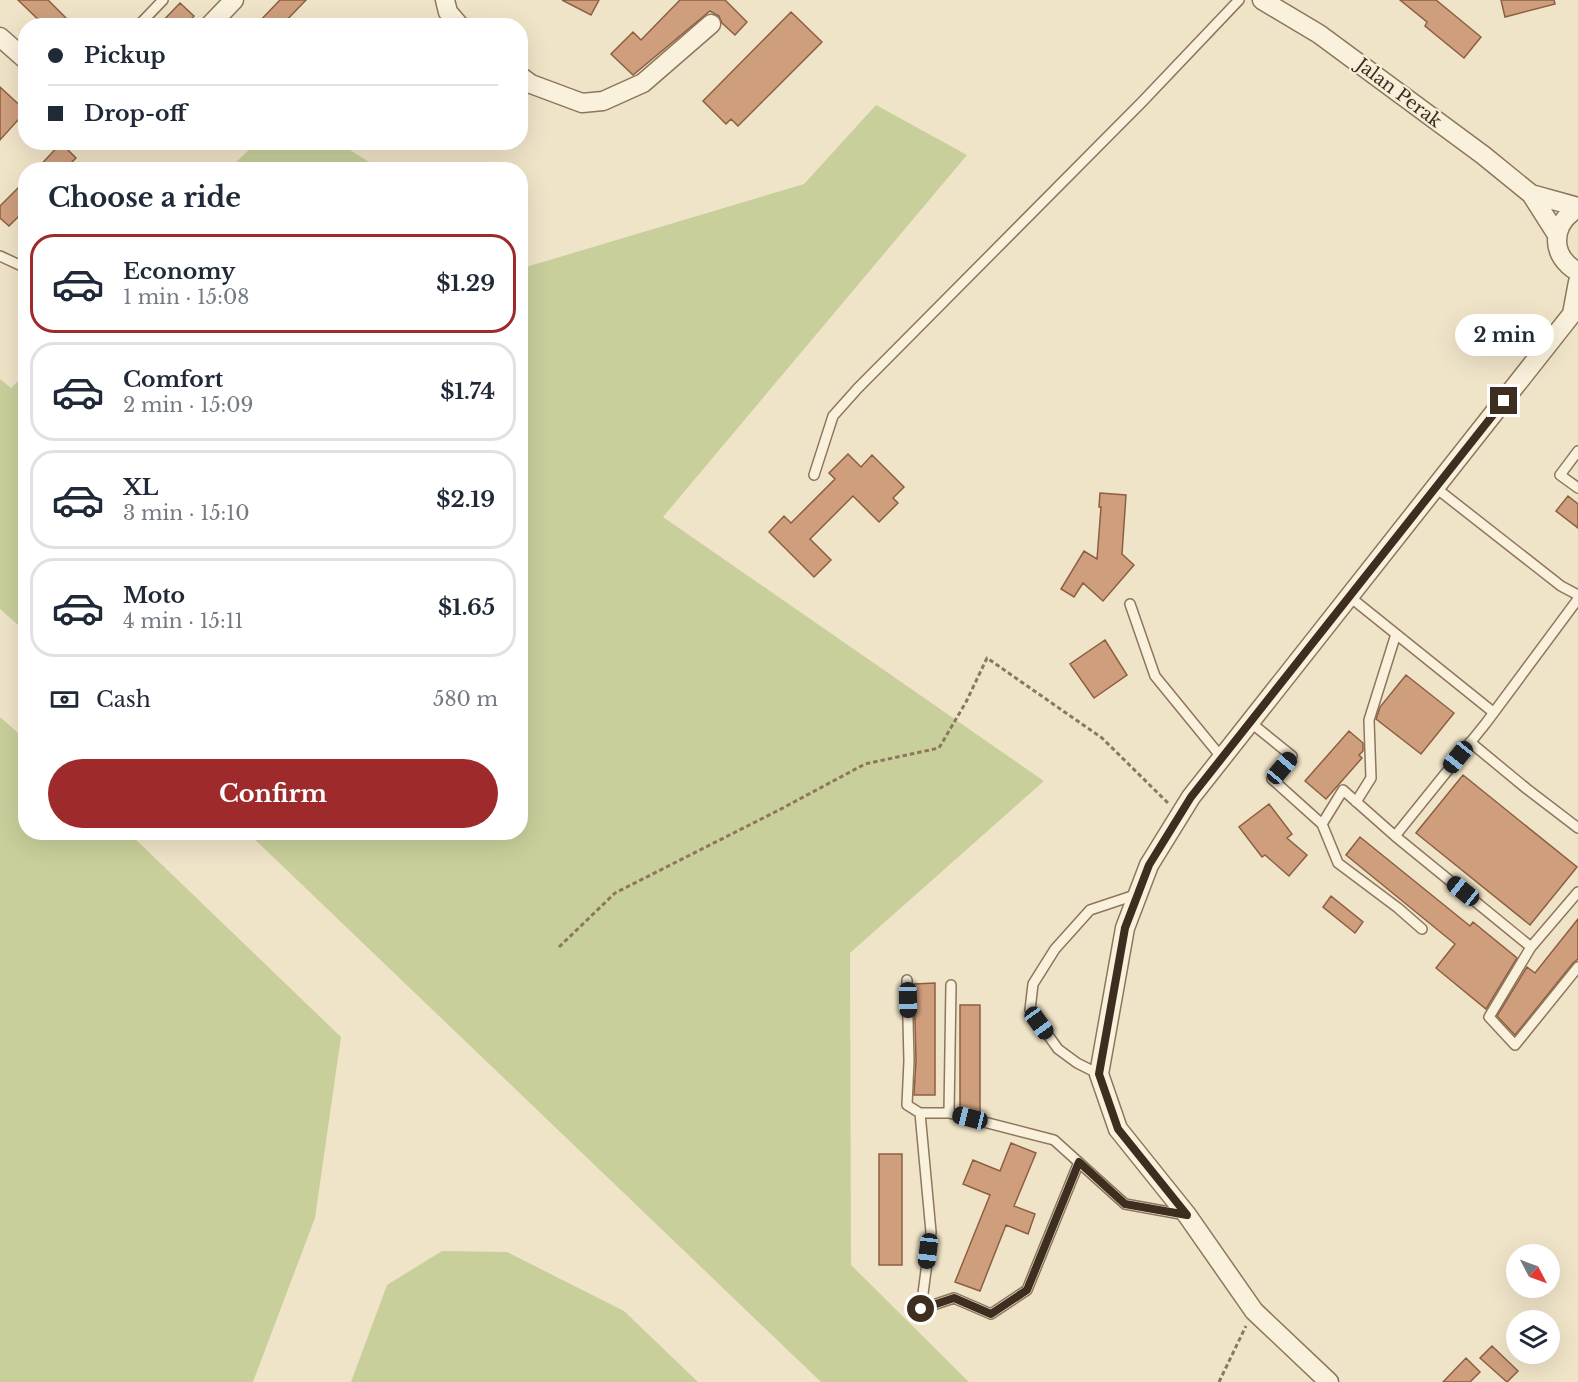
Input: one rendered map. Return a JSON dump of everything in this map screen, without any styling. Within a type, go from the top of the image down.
[{"type":"street","points":[[217,18],[234,0]]},
{"type":"street","points":[[445,0],[448,12],[453,18]]},
{"type":"street","name":"Jalan Perak","points":[[1262,0],[1319,33],[1483,155],[1531,194],[1557,235],[1557,247],[1561,258],[1569,267],[1578,272]]},
{"type":"street","points":[[528,82],[582,103],[603,101],[643,83],[711,24]]},
{"type":"street","points":[[0,37],[18,53]]},
{"type":"street","name":"Jalan Perak","points":[[1531,194],[1578,208]]},
{"type":"street","points":[[1557,235],[1561,223],[1578,208]]},
{"type":"street","points":[[1329,1382],[1254,1311],[1187,1215],[1118,1129],[1099,1074],[1125,928],[1149,865],[1191,797],[1572,314],[1578,282]]},
{"type":"lane","points":[[146,18],[163,0]]},
{"type":"lane","points":[[814,475],[833,416],[858,388],[1239,0]]},
{"type":"lane","points":[[0,256],[18,264]]},
{"type":"lane","points":[[1578,451],[1560,476],[1578,488]]},
{"type":"lane","points":[[1395,836],[1574,613],[1578,597],[1436,488]]},
{"type":"lane","points":[[1350,597],[1493,712]]},
{"type":"lane","points":[[1130,604],[1155,676],[1222,758]]},
{"type":"lane","points":[[1356,802],[1371,778],[1370,720],[1396,634]]},
{"type":"lane","points":[[1250,722],[1292,756],[1272,779],[1322,824],[1338,863],[1422,929]]},
{"type":"lane","points":[[1470,742],[1578,828]]},
{"type":"lane","points":[[1322,824],[1343,790],[1395,836],[1531,947]]},
{"type":"lane","points":[[1578,892],[1531,947],[1489,1017],[1515,1045],[1578,967]]},
{"type":"lane","points":[[1099,1074],[1077,1063],[1058,1049],[1030,1010],[1033,984],[1055,949],[1090,910],[1138,894]]},
{"type":"lane","points":[[907,980],[909,1061],[907,1105],[920,1113],[949,1113],[1054,1140],[1125,1204],[1187,1215]]},
{"type":"lane","points":[[949,1113],[951,985]]},
{"type":"lane","points":[[920,1113],[931,1232],[921,1309],[954,1298],[991,1314],[1027,1290],[1079,1162]]},
{"type":"path","points":[[559,947],[615,893],[865,764],[939,748],[966,702],[987,658],[1102,738],[1180,815]]},
{"type":"path","points":[[1219,1382],[1254,1311]]},
{"type":"green space","points":[[876,105],[967,155],[663,517],[1044,781],[850,953],[851,1265],[969,1382],[821,1382],[255,840],[528,840],[528,266],[804,184]]},
{"type":"green space","points":[[249,150],[350,150],[369,162],[236,162]]},
{"type":"green space","points":[[0,379],[11,388],[18,381],[18,625],[0,609]]},
{"type":"green space","points":[[0,717],[18,733],[18,840],[136,840],[341,1037],[315,1218],[253,1382],[0,1382]]},
{"type":"green space","points":[[442,1251],[507,1252],[624,1311],[698,1382],[351,1382],[387,1285]]},
{"type":"building","points":[[18,0],[48,0],[66,18],[37,18]]},
{"type":"building","points":[[280,0],[306,0],[289,18],[263,18]]},
{"type":"building","points":[[562,0],[599,0],[591,15]]},
{"type":"building","points":[[680,0],[725,0],[747,22],[735,35],[722,23],[719,16],[710,11],[633,75],[611,54],[633,32],[641,40]]},
{"type":"building","points":[[1400,0],[1436,0],[1481,37],[1464,58],[1425,26],[1427,22]]},
{"type":"building","points":[[1501,0],[1554,0],[1555,4],[1505,17]]},
{"type":"building","points":[[180,3],[194,16],[192,18],[166,18]]},
{"type":"building","points":[[791,12],[822,42],[738,126],[731,119],[726,124],[703,101]]},
{"type":"building","points":[[0,87],[18,104],[18,120],[0,140]]},
{"type":"building","points":[[55,150],[68,150],[76,158],[72,162],[43,162]]},
{"type":"building","points":[[18,188],[18,217],[9,226],[0,218],[0,206]]},
{"type":"building","points":[[848,454],[861,467],[872,455],[904,487],[893,498],[898,503],[879,522],[853,496],[810,539],[831,560],[814,577],[769,532],[784,516],[791,523],[835,479],[829,473]]},
{"type":"building","points":[[1100,493],[1126,495],[1122,554],[1134,565],[1103,601],[1083,583],[1074,597],[1061,589],[1084,551],[1097,559]]},
{"type":"building","points":[[1568,496],[1578,504],[1578,528],[1556,511]]},
{"type":"building","points":[[1105,640],[1127,675],[1094,698],[1070,664]]},
{"type":"building","points":[[1406,675],[1454,713],[1421,754],[1376,719],[1380,707]]},
{"type":"building","points":[[1349,731],[1363,743],[1363,751],[1359,755],[1362,758],[1326,799],[1305,781]]},
{"type":"building","points":[[1463,775],[1577,867],[1530,925],[1416,833]]},
{"type":"building","points":[[1269,804],[1292,834],[1287,838],[1307,855],[1289,876],[1265,855],[1262,857],[1239,827]]},
{"type":"building","points":[[1360,837],[1470,926],[1473,922],[1517,958],[1486,1009],[1436,968],[1455,944],[1346,855]]},
{"type":"building","points":[[1331,896],[1363,922],[1355,933],[1323,907]]},
{"type":"building","points":[[1578,919],[1578,959],[1515,1035],[1497,1016],[1527,967],[1535,973]]},
{"type":"building","points":[[935,983],[935,1095],[914,1095],[916,1061],[914,984]]},
{"type":"building","points":[[960,1005],[980,1005],[980,1114],[960,1109]]},
{"type":"building","points":[[1011,1143],[1036,1153],[1014,1206],[1035,1214],[1028,1234],[1006,1225],[980,1291],[955,1282],[990,1195],[963,1184],[973,1160],[1000,1171]]},
{"type":"building","points":[[879,1154],[902,1154],[902,1265],[879,1265]]},
{"type":"building","points":[[1492,1346],[1506,1359],[1506,1364],[1511,1364],[1518,1371],[1507,1382],[1480,1358]]},
{"type":"building","points":[[1466,1358],[1480,1372],[1470,1382],[1443,1382]]},
{"type":"route","points":[[921,1309],[954,1298],[991,1314],[1027,1290],[1079,1162],[1125,1204],[1187,1215],[1118,1129],[1099,1074],[1125,928],[1143,879],[1149,865],[1191,797],[1504,401]]}]
